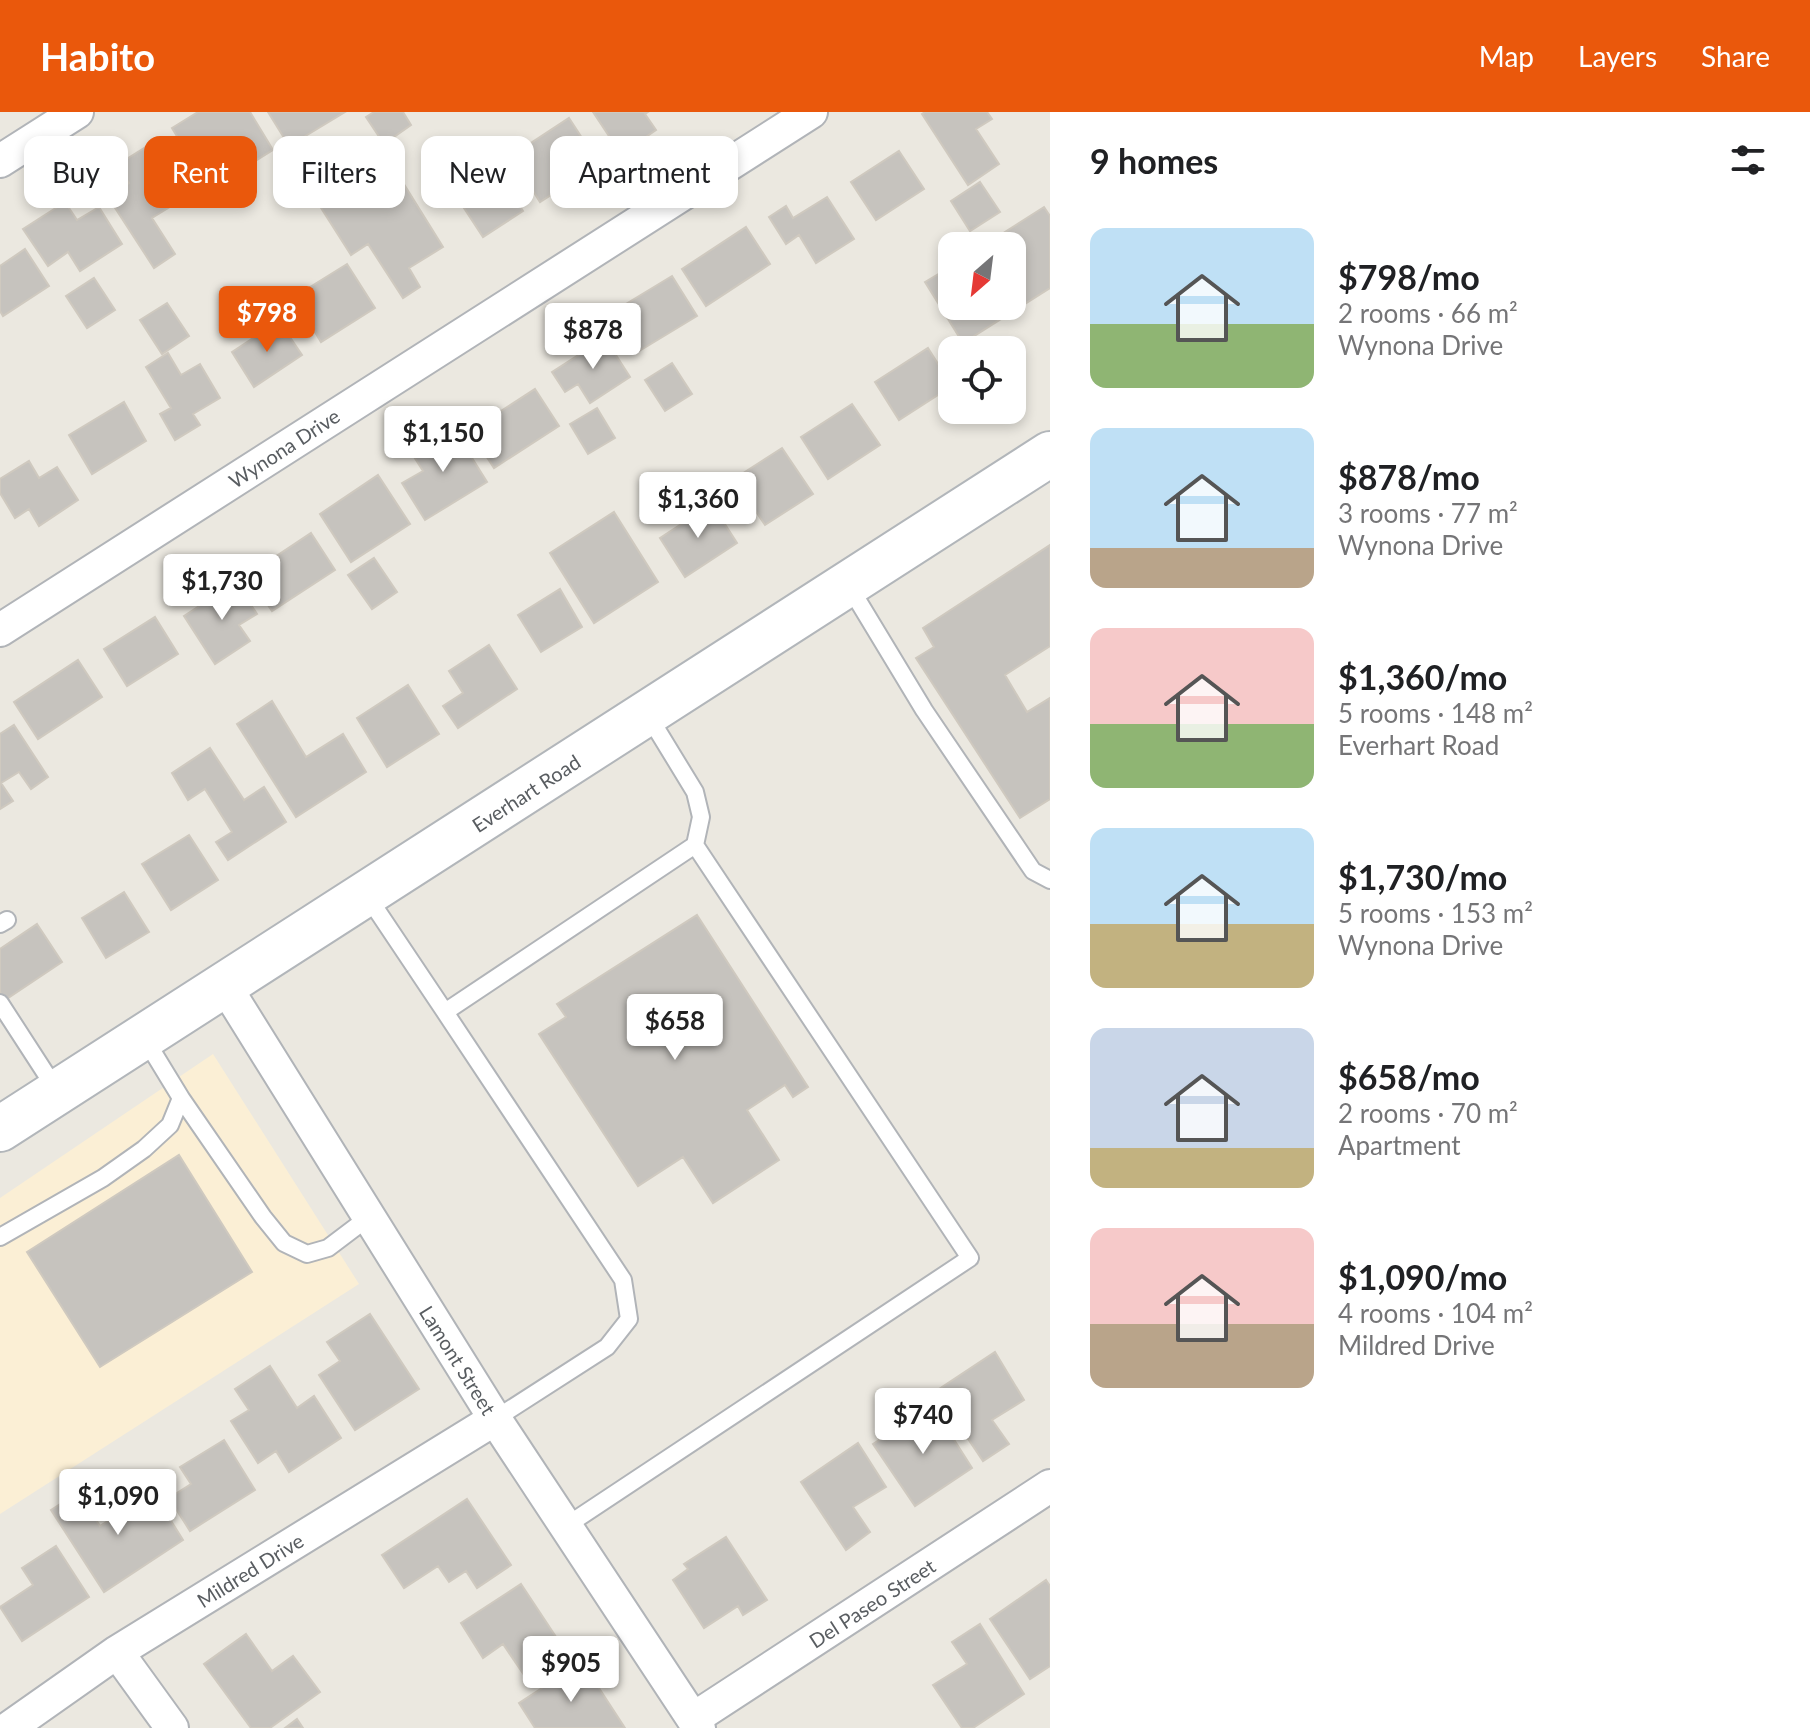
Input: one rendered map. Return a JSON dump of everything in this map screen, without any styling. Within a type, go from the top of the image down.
[{"type":"main road","name":"Everhart Road","points":[[0,1129],[1050,454]]},
{"type":"street","points":[[0,161],[77,112]]},
{"type":"street","name":"Wynona Drive","points":[[0,630],[811,112]]},
{"type":"street","name":"Lamont Street","points":[[225,986],[495,1419],[696,1724]]},
{"type":"street","name":"Mildred Drive","points":[[9,1728],[117,1652],[495,1419]]},
{"type":"street","name":"Del Paseo Street","points":[[696,1724],[1050,1486]]},
{"type":"street","points":[[117,1652],[172,1728]]},
{"type":"lane","points":[[848,585],[924,710],[1033,871],[1050,880]]},
{"type":"lane","points":[[445,1012],[695,845],[701,817],[695,792],[647,714]]},
{"type":"lane","points":[[566,1526],[970,1258],[695,845]]},
{"type":"lane","points":[[367,895],[623,1280],[629,1319],[607,1347],[495,1419]]},
{"type":"lane","points":[[0,1003],[58,1092]]},
{"type":"lane","points":[[145,1037],[181,1098],[284,1243],[307,1254],[328,1248],[369,1217]]},
{"type":"lane","points":[[0,1237],[103,1178],[144,1149],[170,1125],[181,1098]]},
{"type":"shaded area","points":[[213,1054],[359,1284],[0,1514],[0,1198]]},
{"type":"building","points":[[198,112],[250,112],[273,150],[257,160],[257,136],[177,136],[172,128]]},
{"type":"building","points":[[268,112],[345,112],[305,136],[283,136]]},
{"type":"building","points":[[374,112],[403,112],[411,125],[395,136],[379,136],[366,117]]},
{"type":"building","points":[[593,112],[648,112],[645,114],[656,130],[647,136],[609,136]]},
{"type":"building","points":[[987,112],[992,119],[976,129],[999,164],[968,185],[922,114]]},
{"type":"building","points":[[569,118],[581,136],[550,136],[550,196],[540,202],[534,192],[534,141]]},
{"type":"building","points":[[144,148],[144,208],[168,208],[152,218],[175,254],[154,268],[115,208],[128,208],[128,158]]},
{"type":"building","points":[[899,151],[924,189],[876,220],[851,182]]},
{"type":"building","points":[[980,182],[1000,212],[970,231],[951,201]]},
{"type":"building","points":[[405,186],[443,247],[409,268],[420,287],[403,298],[368,244],[351,255],[321,208],[405,208]]},
{"type":"building","points":[[827,197],[854,239],[816,263],[799,235],[786,244],[769,217],[786,206],[793,218]]},
{"type":"building","points":[[1044,207],[1050,216],[1050,288],[1026,303],[1026,232],[1005,232]]},
{"type":"building","points":[[56,208],[69,208],[77,220],[100,208],[122,244],[80,271],[68,252],[48,266],[23,229]]},
{"type":"building","points":[[464,208],[521,208],[523,211],[483,237]]},
{"type":"building","points":[[746,227],[770,264],[706,306],[682,269]]},
{"type":"building","points":[[25,249],[49,286],[3,316],[0,311],[0,266]]},
{"type":"building","points":[[347,264],[375,308],[321,342],[294,297]]},
{"type":"building","points":[[938,274],[938,303],[925,282]]},
{"type":"building","points":[[672,276],[697,316],[636,353],[611,313]]},
{"type":"building","points":[[94,278],[115,310],[87,328],[66,296]]},
{"type":"building","points":[[167,303],[189,336],[162,354],[140,320]]},
{"type":"building","points":[[949,320],[999,320],[974,336],[959,336]]},
{"type":"building","points":[[279,321],[302,355],[254,387],[232,352]]},
{"type":"building","points":[[605,338],[630,377],[590,403],[578,384],[565,392],[552,372]]},
{"type":"building","points":[[928,348],[938,364],[938,395],[899,420],[875,382]]},
{"type":"building","points":[[168,353],[181,375],[200,364],[220,398],[193,414],[200,425],[175,440],[160,414],[171,408],[146,367]]},
{"type":"building","points":[[672,363],[692,394],[665,411],[645,380]]},
{"type":"building","points":[[535,389],[559,426],[494,468],[470,431]]},
{"type":"building","points":[[124,402],[146,441],[92,474],[69,435]]},
{"type":"building","points":[[852,404],[880,445],[828,479],[801,437]]},
{"type":"building","points":[[597,408],[615,438],[588,454],[570,424]]},
{"type":"building","points":[[452,426],[487,482],[425,520],[402,483],[423,471],[411,452]]},
{"type":"building","points":[[782,448],[813,494],[765,525],[734,479]]},
{"type":"building","points":[[29,461],[39,478],[57,467],[78,500],[39,526],[29,509],[15,518],[0,493],[0,479]]},
{"type":"building","points":[[378,475],[410,524],[351,562],[320,514]]},
{"type":"building","points":[[712,504],[737,543],[685,577],[660,538]]},
{"type":"building","points":[[614,512],[658,582],[594,623],[550,553]]},
{"type":"building","points":[[311,533],[335,570],[272,611],[248,575]]},
{"type":"building","points":[[1050,545],[1050,646],[1005,675],[1027,712],[1050,698],[1050,799],[1020,818],[916,658],[934,647],[923,628]]},
{"type":"building","points":[[374,558],[397,592],[372,609],[348,575]]},
{"type":"building","points":[[236,582],[257,614],[239,625],[250,641],[215,664],[184,616]]},
{"type":"building","points":[[560,589],[582,627],[541,652],[518,615]]},
{"type":"building","points":[[155,617],[178,654],[127,686],[104,649]]},
{"type":"building","points":[[489,645],[517,689],[458,728],[443,706],[463,693],[449,671]]},
{"type":"building","points":[[78,660],[102,697],[38,739],[14,702]]},
{"type":"building","points":[[408,685],[439,734],[387,767],[357,718]]},
{"type":"building","points":[[272,701],[306,757],[343,734],[366,772],[296,817],[237,724]]},
{"type":"building","points":[[14,725],[48,777],[31,789],[19,772],[1,783],[13,801],[0,809],[0,734]]},
{"type":"building","points":[[210,748],[244,800],[264,787],[286,822],[228,860],[216,842],[232,832],[205,789],[188,800],[172,773]]},
{"type":"building","points":[[189,835],[218,880],[171,910],[142,864]]},
{"type":"building","points":[[124,892],[149,932],[106,958],[82,918]]},
{"type":"building","points":[[697,915],[808,1087],[793,1097],[785,1085],[747,1110],[779,1160],[713,1203],[683,1157],[638,1186],[539,1034],[566,1017],[557,1004]]},
{"type":"building","points":[[37,924],[62,962],[5,1000],[0,992],[0,949]]},
{"type":"building","points":[[179,1155],[252,1272],[100,1367],[27,1252]]},
{"type":"building","points":[[370,1314],[419,1389],[355,1430],[319,1375],[340,1361],[327,1342]]},
{"type":"building","points":[[995,1352],[1024,1400],[992,1420],[1009,1444],[983,1461],[936,1391]]},
{"type":"building","points":[[270,1366],[297,1408],[314,1396],[341,1438],[289,1472],[276,1451],[258,1463],[231,1421],[249,1410],[235,1389]]},
{"type":"building","points":[[932,1405],[972,1468],[915,1506],[873,1444]]},
{"type":"building","points":[[224,1440],[255,1490],[190,1531],[169,1498],[191,1484],[180,1467]]},
{"type":"building","points":[[858,1443],[886,1487],[853,1507],[870,1532],[846,1550],[801,1482]]},
{"type":"building","points":[[79,1492],[100,1526],[153,1492],[183,1540],[104,1592],[51,1510]]},
{"type":"building","points":[[467,1499],[511,1565],[477,1588],[466,1571],[449,1582],[438,1566],[404,1588],[382,1555]]},
{"type":"building","points":[[726,1537],[767,1600],[743,1615],[738,1606],[704,1628],[673,1580],[688,1569],[684,1564]]},
{"type":"building","points":[[56,1546],[89,1597],[22,1641],[0,1607],[33,1585],[22,1568]]},
{"type":"building","points":[[1046,1580],[1050,1586],[1050,1666],[1030,1679],[990,1619]]},
{"type":"building","points":[[521,1584],[566,1652],[526,1678],[503,1644],[483,1658],[461,1623]]},
{"type":"building","points":[[980,1624],[1024,1694],[973,1728],[962,1728],[933,1685],[967,1664],[952,1642]]},
{"type":"building","points":[[246,1634],[272,1671],[293,1656],[320,1692],[270,1728],[251,1728],[204,1664]]},
{"type":"building","points":[[582,1662],[625,1728],[535,1728],[519,1703]]},
{"type":"building","points":[[297,1719],[303,1728],[285,1728]]}]
